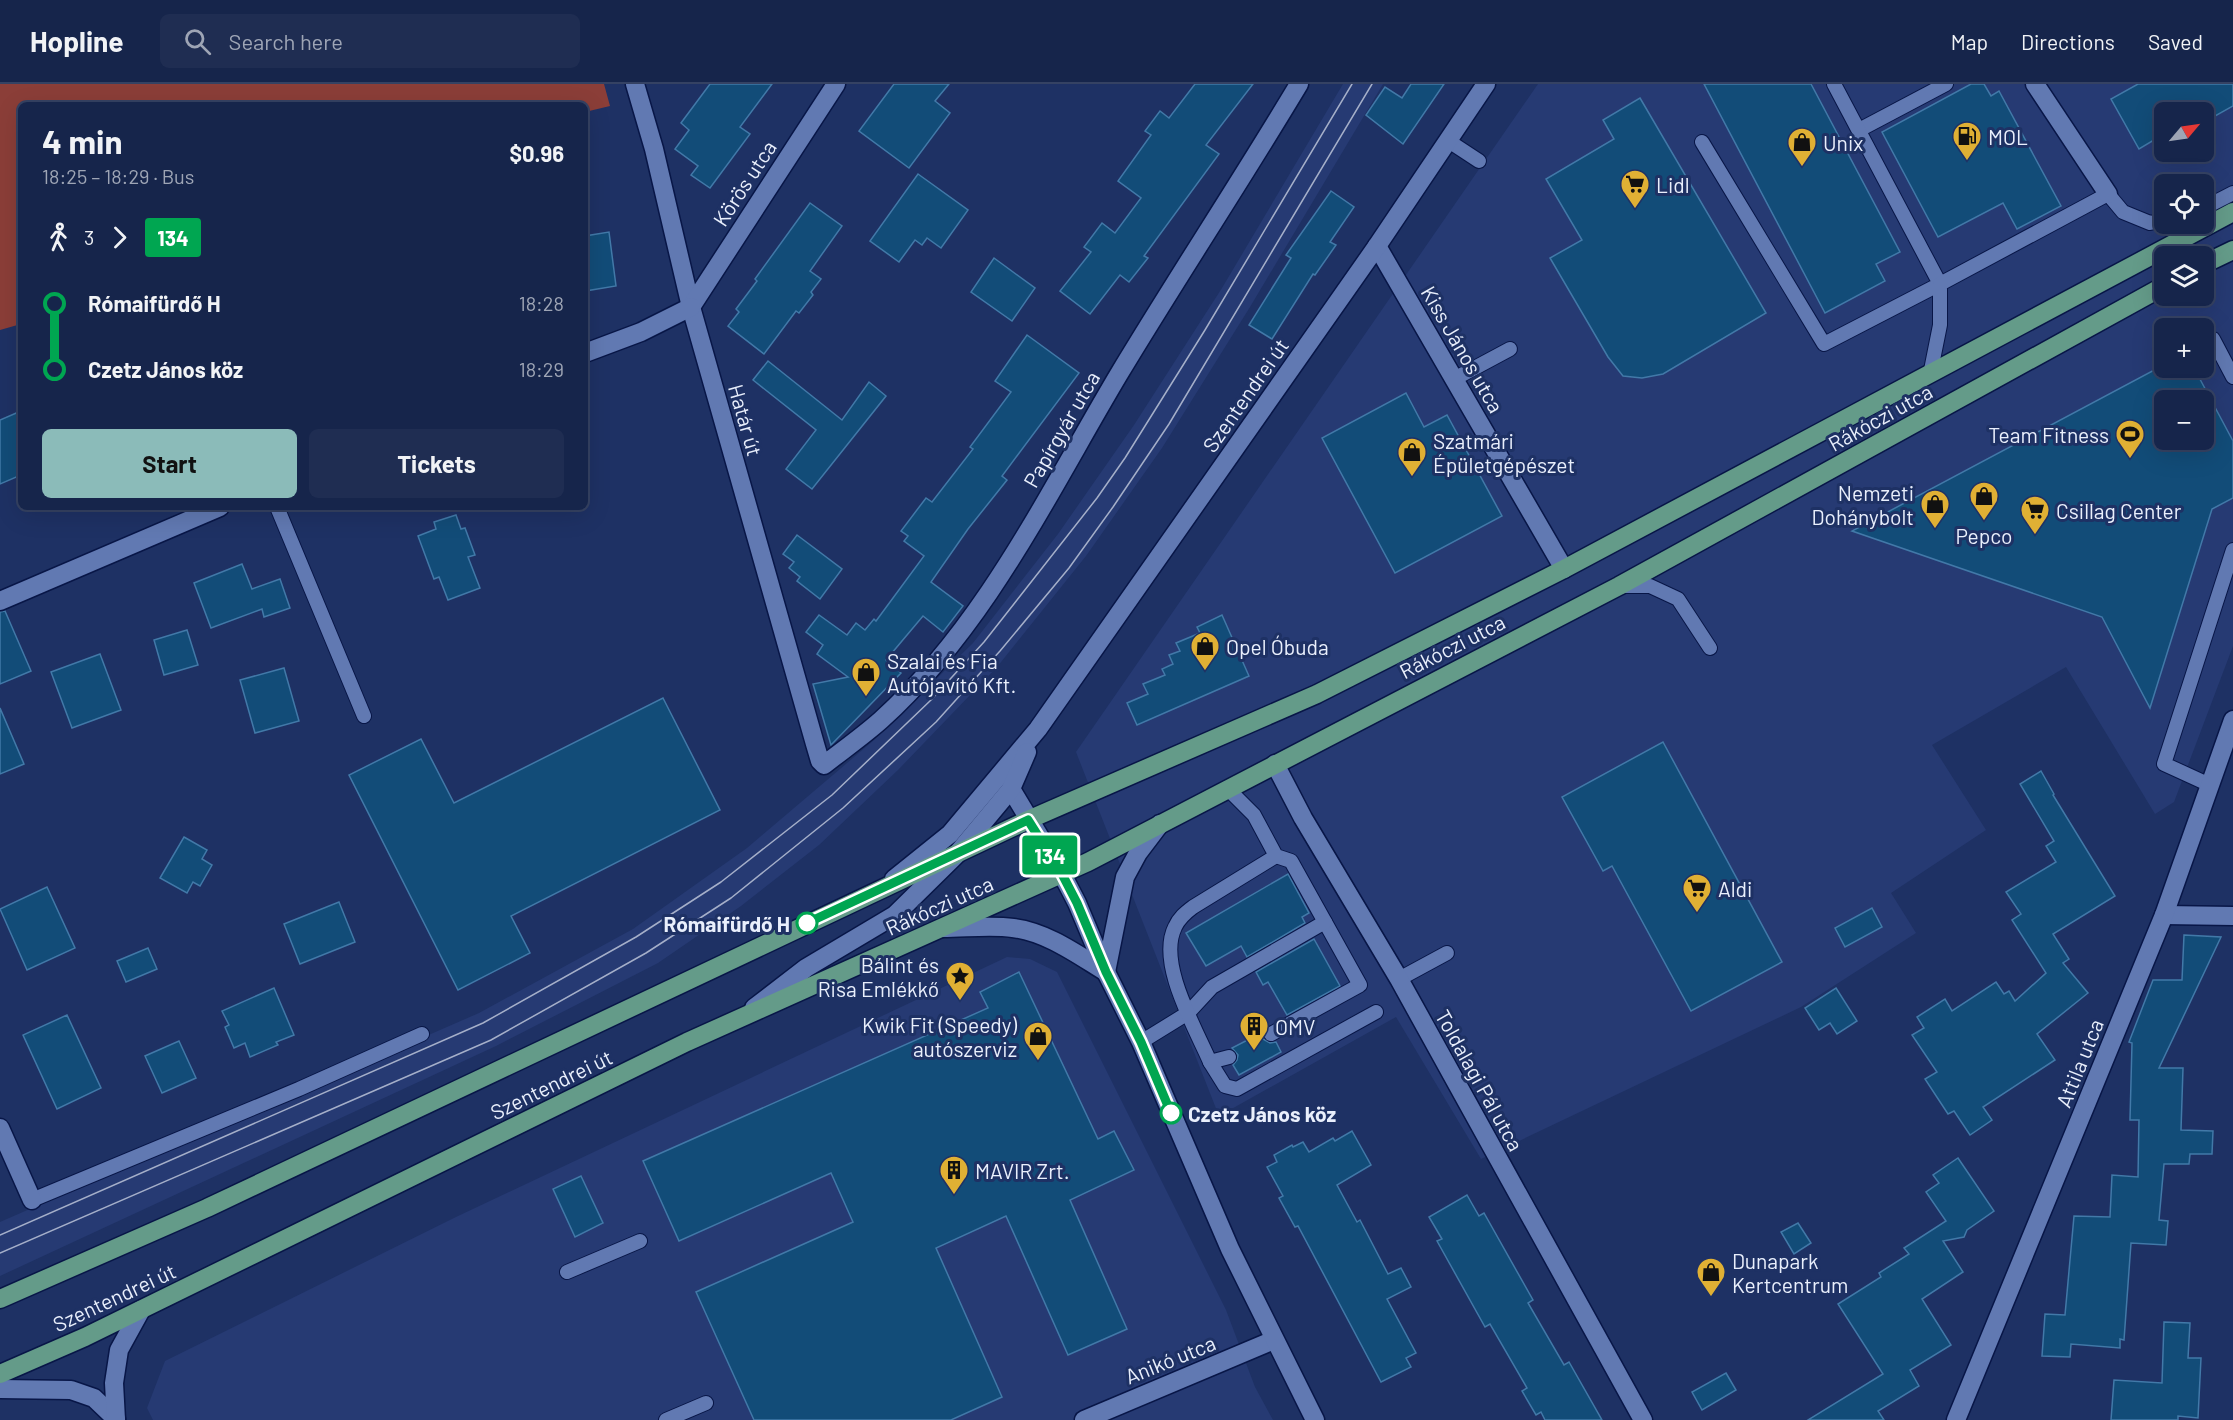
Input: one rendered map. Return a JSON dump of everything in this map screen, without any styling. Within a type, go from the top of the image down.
[{"type":"main road","name":"Rákóczi utca","points":[[886,886],[1028,820],[1317,694],[1564,569],[2233,212]]},
{"type":"main road","points":[[2214,259],[2233,250]]},
{"type":"main road","name":"Rákóczi utca","points":[[745,1015],[1062,874],[1619,586],[2154,292]]},
{"type":"main road","name":"Szentendrei út","points":[[0,1299],[207,1208],[886,886]]},
{"type":"main road","name":"Szentendrei út","points":[[0,1374],[85,1337],[745,1015]]},
{"type":"street","name":"Határ út","points":[[635,84],[654,149],[691,307],[815,744],[820,761],[824,765]]},
{"type":"street","name":"Körös utca","points":[[691,307],[836,84]]},
{"type":"street","name":"Papírgyár utca","points":[[824,765],[881,720],[914,686],[962,629],[994,585],[1034,522],[1120,373],[1299,84]]},
{"type":"street","name":"Szentendrei út","points":[[886,886],[950,834],[1038,729],[1377,246],[1486,84]]},
{"type":"street","points":[[2041,87],[2108,194]]},
{"type":"street","name":"Kiss János utca","points":[[1377,246],[1564,569]]},
{"type":"street","points":[[588,352],[641,332],[691,307]]},
{"type":"street","points":[[0,601],[213,510]]},
{"type":"street","name":"Attila utca","points":[[1956,1420],[2164,915],[2233,720]]},
{"type":"street","name":"Szentendrei út","points":[[745,1015],[806,968],[896,915],[956,855],[1011,789],[1038,729]]},
{"type":"street","name":"Toldalagi Pál utca","points":[[1275,764],[1303,818],[1399,979],[1643,1420]]},
{"type":"street","points":[[1011,789],[1077,903],[1106,972],[1141,1042],[1230,1249],[1315,1420]]},
{"type":"street","points":[[1106,972],[1125,877],[1138,852],[1161,823]]},
{"type":"street","points":[[2164,915],[2233,916]]},
{"type":"street","points":[[943,928],[1013,928],[1032,932],[1061,945],[1106,972]]},
{"type":"street","points":[[0,1128],[32,1200]]},
{"type":"street","points":[[116,1420],[114,1383],[119,1350],[141,1310]]},
{"type":"street","name":"Anikó utca","points":[[1083,1420],[1274,1340]]},
{"type":"street","points":[[0,1389],[71,1390],[94,1398],[116,1420]]},
{"type":"lane","points":[[1834,84],[1940,284],[1940,325],[1930,375]]},
{"type":"lane","points":[[1859,130],[1946,84]]},
{"type":"lane","points":[[1447,140],[1479,161]]},
{"type":"lane","points":[[1702,142],[1824,344],[2108,194],[2123,212],[2150,223],[2154,222]]},
{"type":"lane","points":[[2214,203],[2233,193]]},
{"type":"lane","points":[[2214,341],[2233,377]]},
{"type":"lane","points":[[1454,379],[1510,349]]},
{"type":"lane","points":[[278,510],[364,716]]},
{"type":"lane","points":[[2210,785],[2164,764],[2233,550]]},
{"type":"lane","points":[[1619,586],[1650,586],[1678,599],[1710,648]]},
{"type":"lane","points":[[1227,788],[1254,815],[1276,856],[1291,861],[1360,985],[1272,1034]]},
{"type":"lane","points":[[1276,856],[1193,907],[1182,916],[1174,928],[1170,942],[1170,964],[1188,1013],[1210,1062],[1225,1086],[1237,1089],[1376,1012]]},
{"type":"lane","points":[[1141,1042],[1188,1013],[1212,987],[1325,922]]},
{"type":"lane","points":[[1399,979],[1447,953]]},
{"type":"lane","points":[[32,1200],[299,1089],[422,1034]]},
{"type":"lane","points":[[1210,1062],[1229,1057]]},
{"type":"lane","points":[[567,1272],[640,1241]]},
{"type":"lane","points":[[666,1420],[706,1403]]},
{"type":"shaded area","points":[[0,84],[604,84],[610,106],[588,111],[588,102],[18,102],[18,325],[0,330]]},
{"type":"shaded area","points":[[1343,84],[1383,84],[1250,307],[1162,448],[1086,556],[997,667],[898,770],[819,845],[741,906],[658,963],[496,1046],[0,1276],[0,1222],[479,1013],[633,929],[747,848],[873,741],[973,643],[1058,534],[1134,425],[1222,288]]},
{"type":"shaded area","points":[[1538,84],[2233,84],[2233,646],[2174,802],[2155,814],[2066,667],[1932,745],[1986,830],[1891,893],[1916,933],[1801,1007],[1481,1159],[1396,1017],[1219,1116],[1076,752]]},
{"type":"shaded area","points":[[1007,957],[1030,959],[1057,972],[1226,1310],[1255,1387],[1273,1420],[153,1420],[147,1408],[165,1361],[456,1217]]},
{"type":"building","points":[[710,84],[772,84],[740,127],[750,134],[710,188],[691,175],[698,166],[675,149],[689,130],[681,123]]},
{"type":"building","points":[[894,84],[949,84],[935,101],[950,113],[909,168],[859,131]]},
{"type":"building","points":[[1195,84],[1253,84],[1206,145],[1219,154],[1144,256],[1148,258],[1129,282],[1120,275],[1090,314],[1060,291],[1091,252],[1084,247],[1102,223],[1115,233],[1141,198],[1118,181],[1151,135],[1145,131],[1160,111],[1169,118]]},
{"type":"building","points":[[1411,84],[1444,84],[1403,144],[1366,115],[1385,87],[1402,98]]},
{"type":"building","name":"Unix","points":[[1704,84],[1811,84],[1900,252],[1876,264],[1885,281],[1825,313]]},
{"type":"building","name":"MOL","points":[[1971,84],[1984,84],[1991,96],[1999,91],[2061,206],[2017,229],[2003,203],[1938,237],[1882,132]]},
{"type":"building","points":[[2138,84],[2233,84],[2233,106],[2214,117],[2214,102],[2154,102],[2154,140],[2139,149],[2111,99]]},
{"type":"building","name":"Lidl","points":[[1640,98],[1766,313],[1663,374],[1642,378],[1623,376],[1608,357],[1550,258],[1582,240],[1546,179],[1614,139],[1603,120]]},
{"type":"building","points":[[918,174],[968,210],[941,248],[927,238],[922,245],[915,240],[899,262],[870,241]]},
{"type":"building","points":[[1331,191],[1354,207],[1330,242],[1336,245],[1315,275],[1313,274],[1272,339],[1249,325],[1291,258],[1286,255]]},
{"type":"building","points":[[810,203],[842,226],[810,271],[821,279],[811,292],[813,295],[799,313],[796,311],[764,354],[728,326],[739,312],[736,309],[757,281],[755,279]]},
{"type":"building","points":[[609,232],[616,286],[588,291],[588,236]]},
{"type":"building","points":[[994,258],[1035,288],[1012,321],[971,292]]},
{"type":"building","points":[[1027,335],[1079,373],[1002,476],[1007,480],[968,529],[931,582],[963,606],[943,632],[923,616],[886,660],[901,673],[831,745],[813,684],[848,677],[817,654],[823,645],[806,632],[819,615],[847,635],[856,623],[865,630],[874,619],[876,621],[924,556],[904,541],[908,536],[901,531],[926,498],[932,502],[973,449],[970,447],[1011,392],[995,381]]},
{"type":"building","points":[[768,361],[842,420],[869,382],[886,396],[812,489],[786,469],[816,430],[753,380]]},
{"type":"building","name":"Csillag Center","points":[[2154,370],[2154,378],[2199,378],[2206,390],[2154,390],[2154,450],[2214,450],[2214,405],[2233,441],[2233,498],[2212,509],[2150,708],[2102,617],[1852,531]]},
{"type":"building","name":"Szatmári Épületgépészet","points":[[1406,393],[1424,427],[1447,415],[1502,516],[1395,573],[1322,438]]},
{"type":"building","points":[[18,412],[18,476],[0,484],[0,420]]},
{"type":"building","points":[[456,515],[461,529],[465,528],[475,555],[468,557],[480,588],[448,600],[439,577],[434,579],[418,536],[436,529],[434,522]]},
{"type":"building","points":[[797,535],[842,569],[820,599],[797,581],[800,577],[789,568],[794,562],[783,554]]},
{"type":"building","points":[[242,564],[252,589],[280,579],[290,608],[264,617],[262,609],[211,628],[194,583]]},
{"type":"building","points":[[5,611],[31,671],[0,684],[0,612]]},
{"type":"building","name":"Opel Óbuda","points":[[1222,615],[1249,676],[1137,725],[1127,703],[1148,694],[1143,684],[1165,675],[1162,669],[1173,664],[1169,655],[1180,651],[1176,643],[1200,633],[1197,627]]},
{"type":"building","points":[[187,630],[198,665],[164,675],[154,640]]},
{"type":"building","points":[[100,654],[121,710],[72,728],[51,672]]},
{"type":"building","points":[[284,668],[299,721],[255,733],[240,680]]},
{"type":"building","points":[[663,698],[720,810],[511,916],[530,953],[458,990],[349,775],[421,739],[454,803]]},
{"type":"building","points":[[0,708],[24,764],[0,774]]},
{"type":"building","name":"Aldi","points":[[1663,742],[1782,962],[1691,1011],[1612,866],[1603,871],[1562,797]]},
{"type":"building","points":[[2041,771],[2053,795],[2115,896],[2053,934],[2069,959],[2063,963],[2088,993],[2037,1034],[2055,1060],[1983,1107],[1992,1120],[1970,1135],[1954,1111],[1948,1114],[1925,1079],[1937,1072],[1912,1035],[1924,1028],[1917,1017],[1945,999],[1952,1011],[1996,982],[2004,994],[2009,991],[2015,1001],[2046,973],[2012,920],[2021,914],[2006,892],[2056,862],[2046,846],[2054,841],[2020,784]]},
{"type":"building","points":[[184,837],[207,850],[202,859],[212,865],[200,886],[193,882],[187,893],[160,878]]},
{"type":"building","points":[[1288,874],[1309,913],[1302,917],[1305,923],[1247,957],[1241,946],[1206,966],[1186,933]]},
{"type":"building","points":[[47,887],[75,948],[27,970],[0,909]]},
{"type":"building","points":[[339,902],[355,942],[300,964],[284,924]]},
{"type":"building","points":[[1872,908],[1882,927],[1845,947],[1835,928]]},
{"type":"building","points":[[2184,935],[2221,937],[2159,1068],[2183,1068],[2181,1130],[2213,1131],[2212,1154],[2190,1154],[2189,1164],[2164,1164],[2159,1220],[2168,1221],[2166,1245],[2131,1243],[2124,1340],[2120,1339],[2120,1348],[2071,1344],[2070,1357],[2042,1356],[2045,1314],[2065,1315],[2074,1216],[2110,1217],[2112,1175],[2138,1177],[2139,1120],[2130,1120],[2132,1043],[2129,1042],[2153,980],[2182,980]]},
{"type":"building","name":"OMV","points":[[1314,939],[1340,986],[1287,1015],[1268,982],[1263,985],[1256,972]]},
{"type":"building","points":[[148,948],[157,969],[126,982],[117,961]]},
{"type":"building","name":"MAVIR Zrt.","points":[[1019,972],[1098,1139],[1114,1131],[1134,1170],[1070,1200],[1127,1329],[1068,1355],[1006,1216],[936,1248],[1002,1397],[951,1420],[754,1420],[696,1292],[853,1222],[831,1173],[679,1241],[643,1161],[988,1008],[980,992]]},
{"type":"building","points":[[274,988],[294,1035],[250,1057],[245,1043],[234,1048],[225,1027],[229,1025],[222,1011]]},
{"type":"building","points":[[1836,988],[1857,1021],[1837,1034],[1830,1023],[1819,1030],[1805,1008]]},
{"type":"building","points":[[67,1015],[101,1088],[57,1109],[23,1035]]},
{"type":"building","name":"OMV","points":[[1263,1032],[1263,1039],[1270,1043],[1276,1042],[1281,1052],[1239,1075],[1233,1065],[1238,1055],[1232,1048]]},
{"type":"building","points":[[179,1041],[196,1078],[162,1093],[145,1056]]},
{"type":"building","points":[[1352,1131],[1371,1165],[1337,1185],[1357,1222],[1360,1220],[1388,1274],[1401,1268],[1411,1287],[1387,1299],[1416,1353],[1406,1358],[1411,1367],[1381,1382],[1298,1226],[1295,1227],[1279,1198],[1283,1196],[1267,1167],[1277,1162],[1274,1155],[1292,1145],[1293,1147],[1303,1142],[1309,1152],[1333,1138],[1335,1141]]},
{"type":"building","points":[[1958,1158],[1994,1211],[1967,1230],[1964,1237],[1943,1241],[1963,1272],[1922,1299],[1951,1345],[1910,1370],[1919,1386],[1878,1411],[1884,1420],[1808,1420],[1883,1374],[1838,1304],[1881,1277],[1879,1273],[1909,1254],[1904,1248],[1946,1221],[1926,1192],[1939,1183],[1933,1175]]},
{"type":"building","points":[[581,1176],[603,1223],[575,1237],[553,1189]]},
{"type":"building","points":[[1467,1195],[1479,1216],[1484,1213],[1533,1300],[1528,1303],[1564,1365],[1569,1362],[1602,1420],[1545,1420],[1541,1412],[1536,1415],[1522,1391],[1527,1388],[1490,1324],[1485,1327],[1437,1241],[1442,1239],[1429,1217]]},
{"type":"building","points":[[1798,1223],[1811,1243],[1794,1254],[1781,1232]]},
{"type":"building","points":[[2164,1322],[2190,1323],[2188,1358],[2201,1358],[2198,1418],[2178,1416],[2178,1420],[2111,1420],[2114,1380],[2162,1383]]},
{"type":"building","points":[[1726,1373],[1736,1390],[1702,1410],[1692,1392]]},
{"type":"tram line","points":[[0,1235],[483,1023],[636,937],[721,882],[832,795],[931,700],[984,642],[1097,498],[1125,458],[1205,330],[1352,84]]},
{"type":"tram line","points":[[0,1253],[491,1040],[646,953],[731,898],[843,808],[936,722],[1000,651],[1069,568],[1169,424],[1372,84]]},
{"type":"bus line","name":"134","points":[[807,923],[1028,820],[1062,874],[1077,903],[1171,1113]]},
{"type":"place","name":"MOL","points":[[1967,162]]},
{"type":"place","name":"Unix","points":[[1802,168]]},
{"type":"place","name":"Lidl","points":[[1635,210]]},
{"type":"place","name":"Team Fitness","points":[[2130,460]]},
{"type":"place","name":"Szatmári Épületgépészet","points":[[1412,478]]},
{"type":"place","name":"Pepco","points":[[1984,522]]},
{"type":"place","name":"Nemzeti Dohánybolt","points":[[1935,530]]},
{"type":"place","name":"Csillag Center","points":[[2035,536]]},
{"type":"place","name":"Opel Óbuda","points":[[1205,672]]},
{"type":"place","name":"Szalai és Fia Autójavító Kft.","points":[[866,698]]},
{"type":"place","name":"Aldi","points":[[1697,914]]},
{"type":"place","name":"Rómaifürdő H","points":[[807,923]]},
{"type":"place","name":"Bálint és Risa Emlékkő","points":[[960,1002]]},
{"type":"place","name":"OMV","points":[[1254,1052]]},
{"type":"place","name":"Kwik Fit (Speedy) autószerviz","points":[[1038,1062]]},
{"type":"place","name":"Czetz János köz","points":[[1171,1113]]},
{"type":"place","name":"MAVIR Zrt.","points":[[954,1196]]},
{"type":"place","name":"Dunapark Kertcentrum","points":[[1711,1298]]}]
